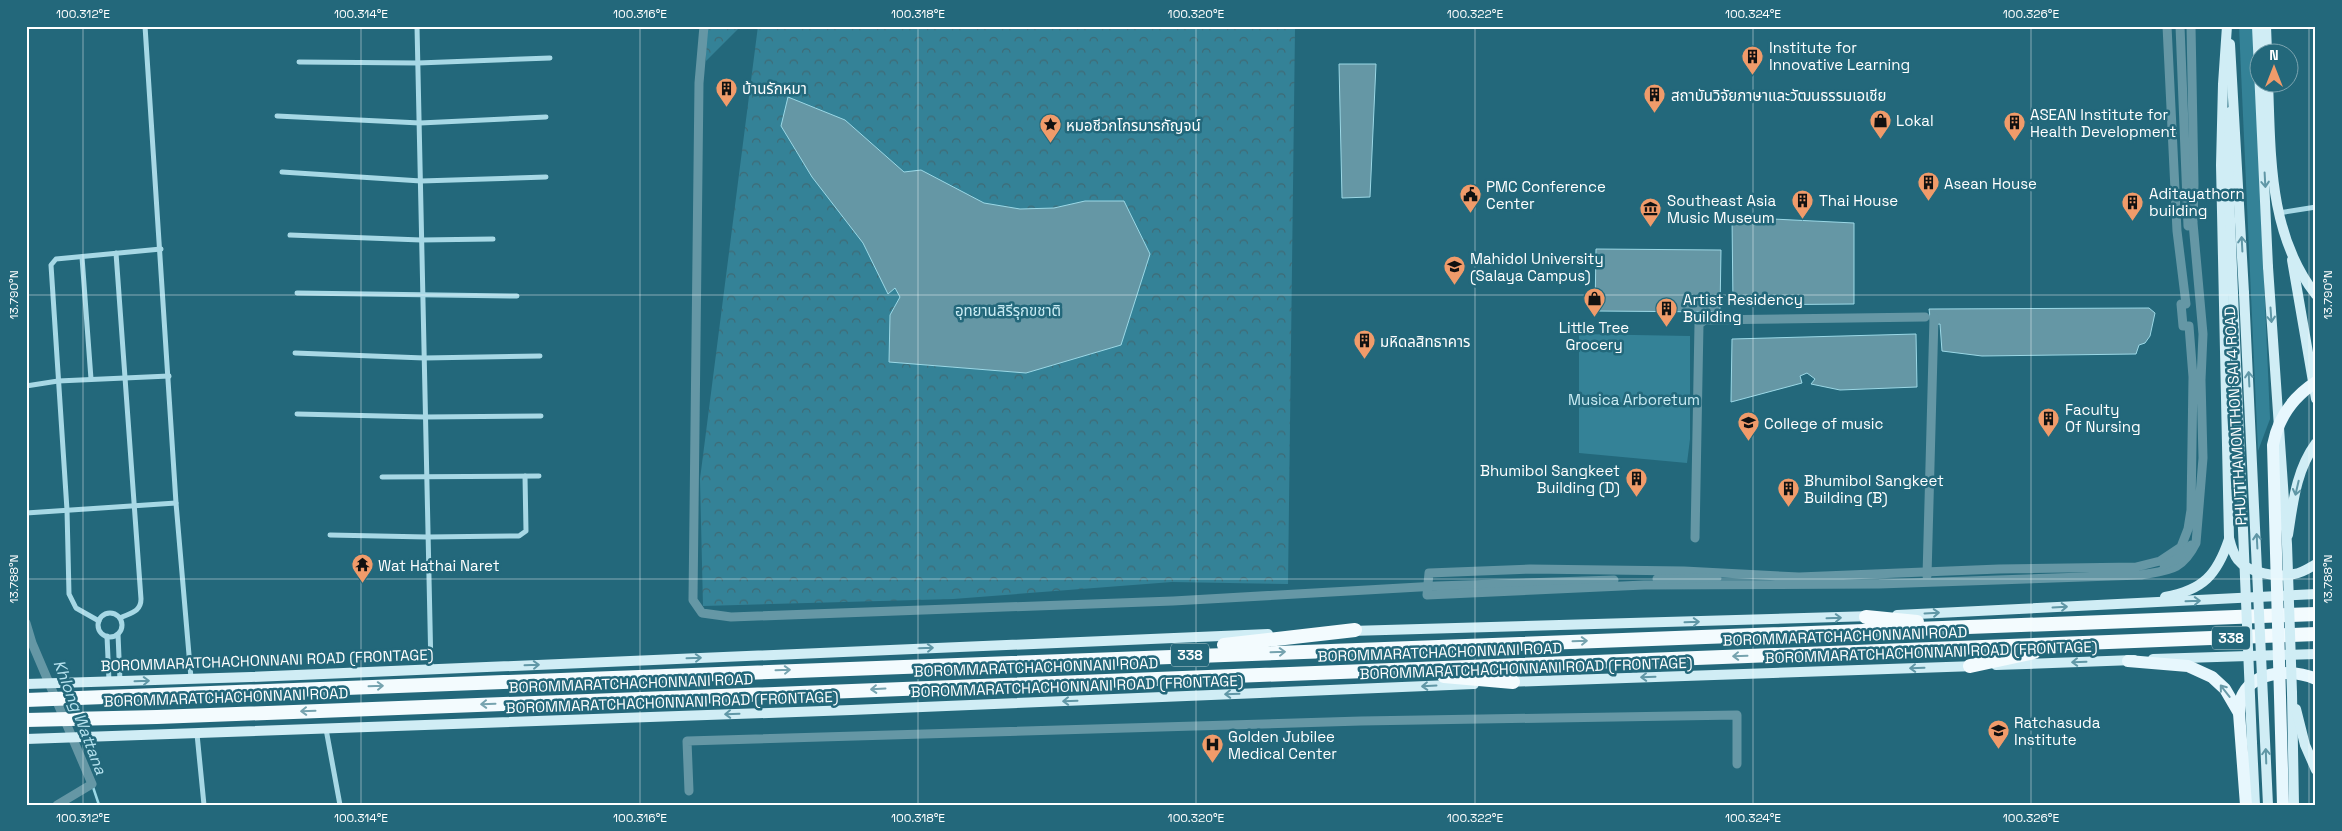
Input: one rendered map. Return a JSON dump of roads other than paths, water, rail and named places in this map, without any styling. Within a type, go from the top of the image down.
[{"type":"highway","name":"BOROMMARATCHACHONNANI ROAD","points":[[26,700],[1117,657],[2316,614]]},
{"type":"highway","points":[[1866,616],[1966,628]]},
{"type":"highway","points":[[1117,657],[1355,630]]},
{"type":"highway","name":"BOROMMARATCHACHONNANI ROAD","points":[[26,720],[156,717],[2316,634]]},
{"type":"highway","points":[[1970,666],[2068,644]]},
{"type":"highway","points":[[1335,672],[1442,676],[1513,682]]},
{"type":"main road","name":"PHUTTHAMONTHON SAI 4 ROAD","points":[[2228,26],[2232,56],[2268,805]]},
{"type":"main road","points":[[2228,26],[2222,92],[2221,165],[2229,538],[2232,550],[2239,562],[2261,572],[2280,575],[2295,574],[2316,564]]},
{"type":"main road","points":[[2257,26],[2268,267],[2287,544],[2294,805]]},
{"type":"main road","points":[[2266,26],[2266,42]]},
{"type":"main road","points":[[2232,56],[2228,169],[2255,805]]},
{"type":"main road","points":[[2269,92],[2278,213],[2290,252],[2316,400]]},
{"type":"main road","points":[[2290,252],[2305,281],[2316,295]]},
{"type":"main road","points":[[2283,805],[2273,445],[2277,429],[2290,404],[2316,382]]},
{"type":"main road","points":[[2287,544],[2296,487],[2304,464],[2316,444]]},
{"type":"main road","points":[[2127,603],[2177,594],[2199,586],[2218,567],[2229,538]]},
{"type":"main road","points":[[2127,603],[2316,594]]},
{"type":"main road","name":"BOROMMARATCHACHONNANI ROAD (FRONTAGE)","points":[[30,684],[191,679],[1355,630],[1866,616],[2127,603]]},
{"type":"main road","name":"BOROMMARATCHACHONNANI ROAD (FRONTAGE)","points":[[26,739],[851,710],[1513,682],[2316,654]]},
{"type":"main road","points":[[2128,660],[2180,665],[2196,669],[2212,677],[2224,689],[2239,713]]},
{"type":"main road","points":[[2246,805],[2239,713],[2243,693],[2257,680],[2285,673],[2298,674],[2316,680]]},
{"type":"main road","points":[[2292,693],[2305,746],[2316,770]]},
{"type":"street","points":[[145,26],[161,249],[176,503],[191,679]]},
{"type":"street","points":[[417,26],[424,417],[431,669]]},
{"type":"street","points":[[299,62],[418,63],[550,58]]},
{"type":"street","points":[[277,116],[420,122],[546,117]]},
{"type":"street","points":[[282,172],[421,181],[546,177]]},
{"type":"street","points":[[2278,213],[2316,207]]},
{"type":"street","points":[[290,235],[422,240],[493,239]]},
{"type":"street","points":[[99,621],[76,608],[70,600],[67,510],[51,265],[56,259],[161,249]]},
{"type":"street","points":[[116,253],[141,606],[138,610],[120,618]]},
{"type":"street","points":[[82,257],[91,380]]},
{"type":"street","points":[[296,293],[517,296]]},
{"type":"street","points":[[295,353],[424,358],[540,356]]},
{"type":"street","points":[[26,386],[58,381],[169,376]]},
{"type":"street","points":[[297,414],[424,417],[541,416]]},
{"type":"street","points":[[330,535],[427,537],[523,534],[526,531],[525,476]]},
{"type":"street","points":[[382,477],[539,476]]},
{"type":"street","points":[[26,514],[176,503]]},
{"type":"street","points":[[99,621],[107,614],[114,614],[120,618],[122,628],[118,634],[120,681]]},
{"type":"street","points":[[99,621],[101,632],[107,636],[118,634]]},
{"type":"street","points":[[107,636],[109,682]]},
{"type":"street","points":[[326,729],[340,805]]},
{"type":"street","points":[[197,734],[204,805]]},
{"type":"waterway","points":[[704,26],[699,83],[693,600],[702,613],[731,617],[1173,601],[1437,586],[1614,580]]},
{"type":"waterway","points":[[2167,26],[2177,231],[2186,304],[2181,304],[2183,326],[2189,326],[2193,377],[2191,510],[2188,529],[2181,547],[2160,561],[2136,567],[1999,569],[1799,577],[1684,571],[1530,569],[1429,573],[1427,595],[1644,585],[1879,584],[2141,575],[2167,570],[2180,564],[2196,543],[2203,458],[2201,380],[2203,334],[2193,223],[2191,26]]},
{"type":"waterway","points":[[2180,26],[2188,226]]},
{"type":"waterway","points":[[1695,538],[1699,324],[1705,320],[1925,317]]},
{"type":"waterway","points":[[1927,576],[1934,317]]},
{"type":"waterway","points":[[2164,565],[2179,558],[2191,545]]},
{"type":"waterway","points":[[1657,579],[1717,578]]},
{"type":"waterway","name":"Khlong Wattana","points":[[26,623],[32,643],[92,784],[57,805]]},
{"type":"waterway","points":[[689,791],[687,741],[1361,721],[1737,715],[1737,764]]},
{"type":"waterway","points":[[92,784],[99,805]]},
{"type":"place","name":"Institute for Innovative Learning","points":[[1753,75]]},
{"type":"place","name":"บ้านรักหมา","points":[[726,107]]},
{"type":"place","name":"สถาบันวิจัยภาษาและวัฒนธรรมเอเชีย","points":[[1655,114]]},
{"type":"place","name":"Lokal","points":[[1880,139]]},
{"type":"place","name":"ASEAN Institute for Health Development","points":[[2014,142]]},
{"type":"place","name":"หมอชีวกโกรมารกัญจน์","points":[[1050,144]]},
{"type":"place","name":"Asean House","points":[[1928,202]]},
{"type":"place","name":"PMC Conference Center","points":[[1470,214]]},
{"type":"place","name":"Thai House","points":[[1803,219]]},
{"type":"place","name":"Aditayathorn building","points":[[2133,221]]},
{"type":"place","name":"Southeast Asia Music Museum","points":[[1651,228]]},
{"type":"place","name":"Mahidol University (Salaya Campus)","points":[[1454,286]]},
{"type":"place","name":"Little Tree Grocery","points":[[1594,317]]},
{"type":"place","name":"Artist Residency Building","points":[[1667,327]]},
{"type":"place","name":"มหิดลสิทธาคาร","points":[[1364,360]]},
{"type":"place","name":"Faculty Of Nursing","points":[[2049,437]]},
{"type":"place","name":"College of music","points":[[1748,442]]},
{"type":"place","name":"Bhumibol Sangkeet Building (D)","points":[[1636,498]]},
{"type":"place","name":"Bhumibol Sangkeet Building (B)","points":[[1788,508]]},
{"type":"place","name":"Wat Hathai Naret","points":[[362,584]]},
{"type":"place","name":"Ratchasuda Institute","points":[[1998,750]]},
{"type":"place","name":"Golden Jubilee Medical Center","points":[[1212,764]]},
{"type":"park label","name":"อุทยานสิรีรุกขชาติ","points":[[1008,310]]},
{"type":"park label","name":"Musica Arboretum","points":[[1634,399]]}]
